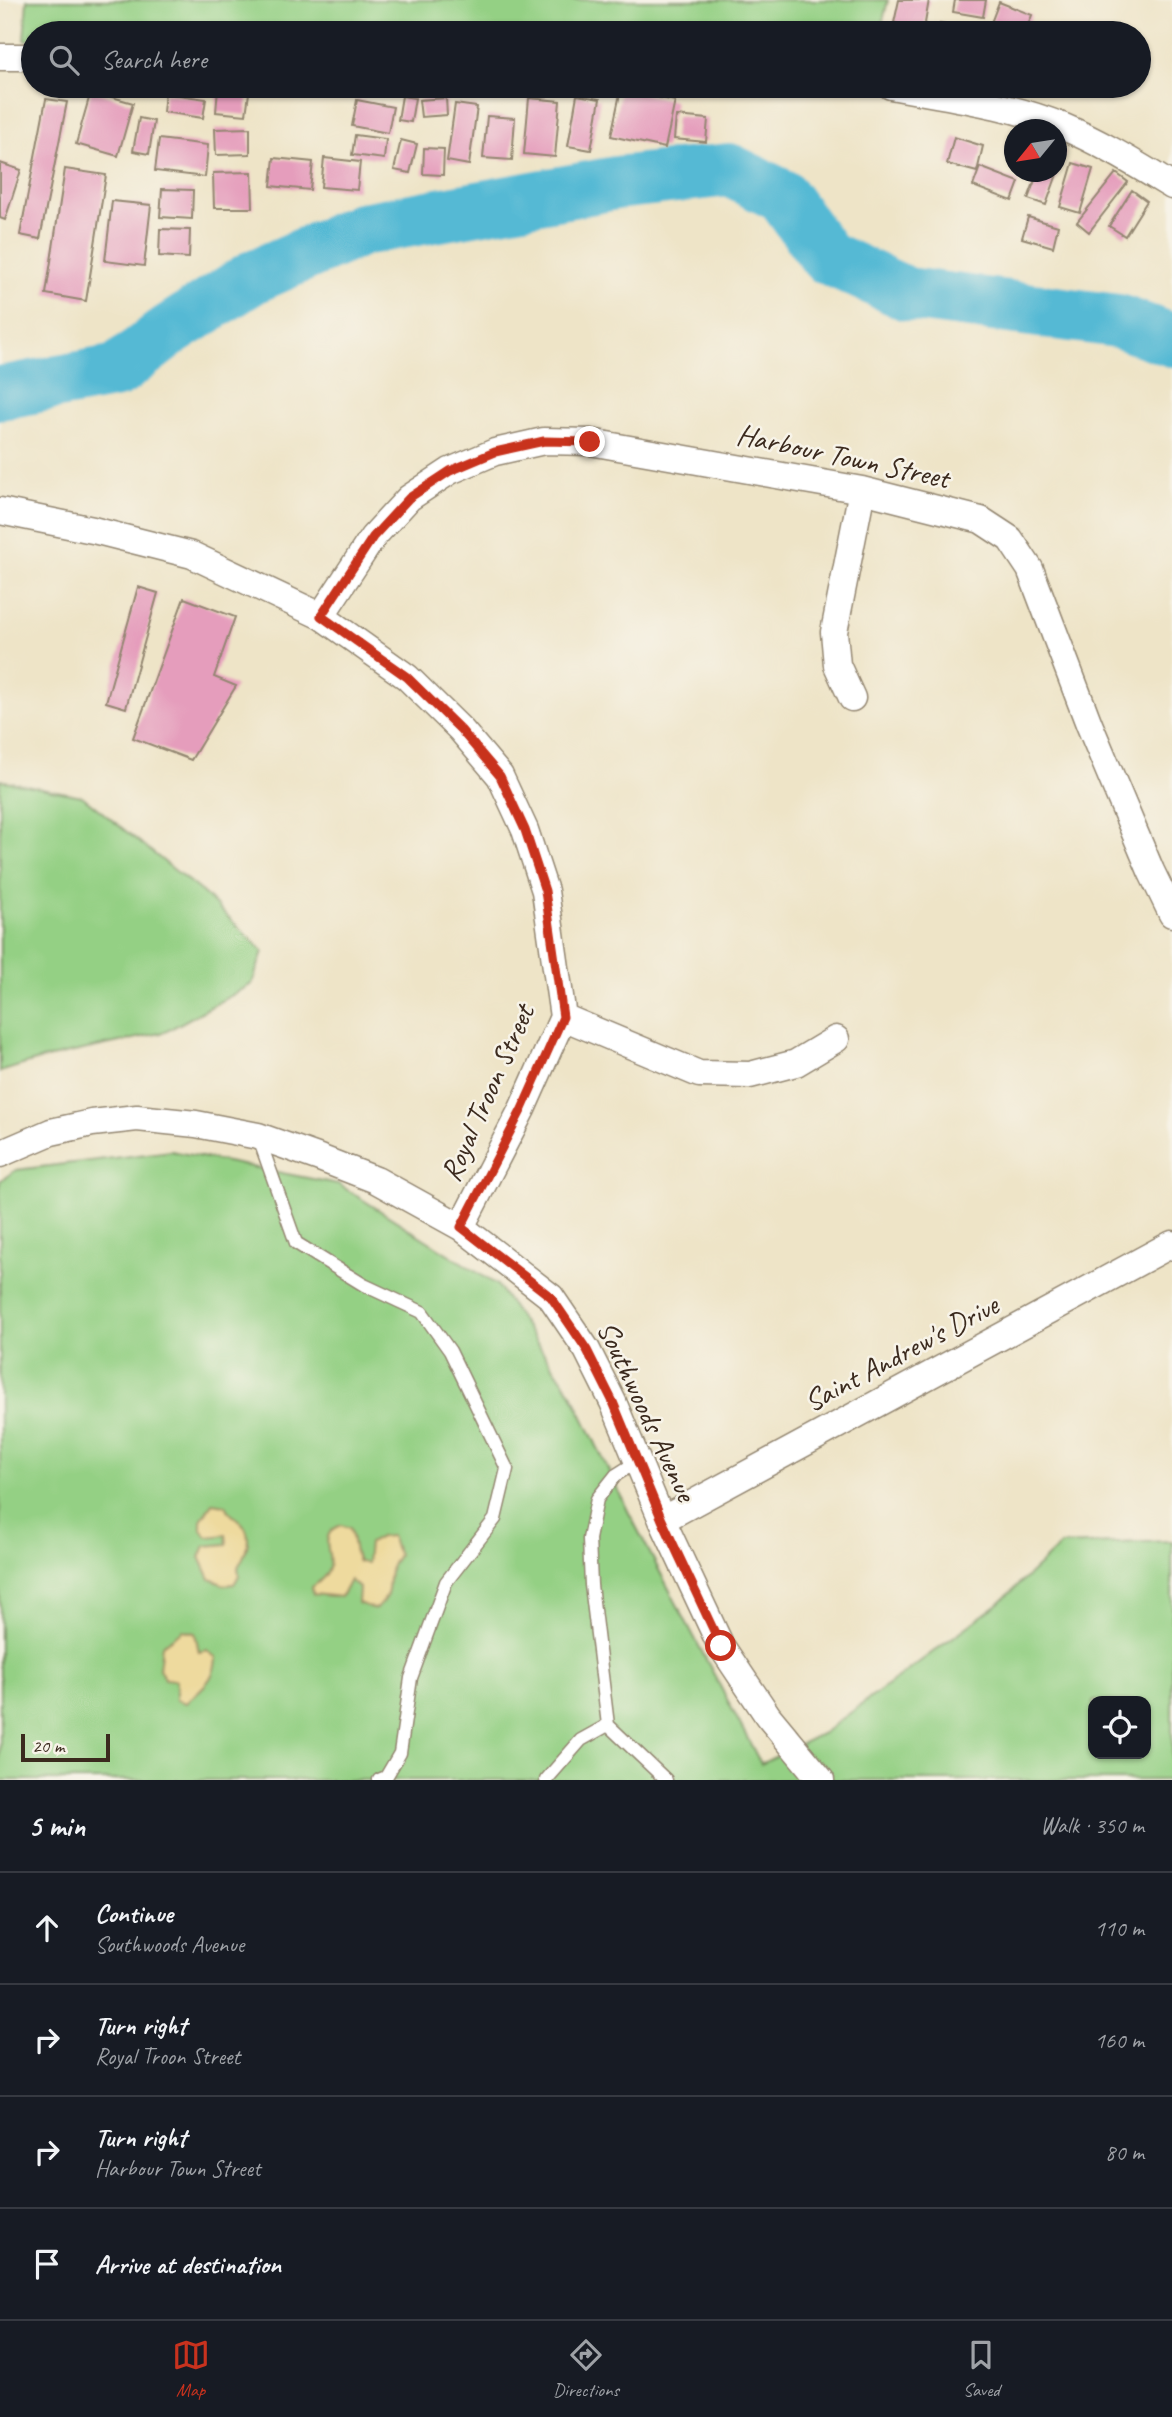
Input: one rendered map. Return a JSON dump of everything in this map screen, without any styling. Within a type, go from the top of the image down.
[{"type":"street","points":[[0,57],[21,57]]},
{"type":"street","points":[[953,98],[999,107],[1063,126],[1120,154],[1172,186]]},
{"type":"street","name":"Harbour Town Street","points":[[321,616],[373,537],[409,498],[450,471],[495,452],[544,441],[590,442],[862,490],[981,520],[1010,539],[1030,569],[1089,724],[1150,871],[1172,914]]},
{"type":"street","points":[[852,698],[837,665],[834,632],[862,490]]},
{"type":"street","name":"Royal Troon Street","points":[[0,511],[93,530],[192,555],[321,616],[407,677],[461,730],[500,776],[525,830],[545,891],[563,1017],[522,1109],[461,1227]]},
{"type":"street","points":[[563,1017],[699,1074],[750,1075],[796,1063],[836,1039]]},
{"type":"street","name":"Southwoods Avenue","points":[[0,1154],[51,1132],[92,1123],[138,1118],[196,1124],[258,1136],[376,1180],[461,1227],[551,1297],[587,1350],[613,1402],[662,1520],[721,1646],[768,1716],[821,1780]]},
{"type":"street","name":"Saint Andrew's Drive","points":[[662,1520],[1172,1244]]},
{"type":"lane","points":[[258,1136],[296,1243],[364,1285],[422,1312],[450,1351],[507,1469],[495,1519],[446,1583],[411,1678],[400,1753],[386,1777],[379,1780]]},
{"type":"lane","points":[[638,1460],[616,1475],[597,1499],[590,1539],[591,1585],[608,1724],[666,1780]]},
{"type":"lane","points":[[546,1780],[581,1740],[608,1724]]},
{"type":"green space","points":[[27,0],[888,0],[883,21],[25,21]]},
{"type":"green space","points":[[0,780],[82,796],[203,893],[263,951],[252,984],[165,1032],[42,1059],[0,1072]]},
{"type":"green space","points":[[171,1151],[338,1184],[497,1285],[572,1394],[630,1515],[761,1764],[823,1733],[998,1604],[1061,1545],[1172,1541],[1172,1780],[0,1780],[0,1181],[16,1170]]},
{"type":"sand","points":[[212,1503],[226,1505],[247,1533],[246,1550],[234,1584],[224,1585],[210,1579],[200,1557],[205,1546],[227,1544],[226,1535],[207,1537],[201,1530],[201,1520]]},
{"type":"sand","points":[[341,1525],[350,1528],[358,1562],[367,1563],[369,1543],[380,1537],[391,1536],[398,1555],[391,1569],[387,1596],[375,1609],[358,1603],[359,1588],[350,1580],[341,1597],[313,1594],[312,1587],[322,1579],[330,1564],[328,1537],[331,1531]]},
{"type":"sand","points":[[183,1630],[195,1633],[199,1652],[207,1650],[216,1658],[210,1678],[186,1703],[176,1700],[176,1680],[165,1679],[159,1669],[162,1645]]},
{"type":"building","points":[[899,0],[929,0],[925,21],[894,21]]},
{"type":"building","points":[[955,0],[986,0],[983,17],[953,12]]},
{"type":"building","points":[[999,2],[1032,15],[1030,21],[992,21]]},
{"type":"building","points":[[89,98],[116,98],[133,103],[118,156],[76,144]]},
{"type":"building","points":[[164,98],[206,99],[203,118],[163,112]]},
{"type":"building","points":[[217,98],[248,98],[246,115],[216,112]]},
{"type":"building","points":[[402,98],[415,98],[411,122],[398,120]]},
{"type":"building","points":[[446,98],[447,115],[421,117],[419,100]]},
{"type":"building","points":[[529,98],[560,101],[555,157],[524,154]]},
{"type":"building","points":[[576,98],[600,99],[591,150],[568,146]]},
{"type":"building","points":[[619,98],[662,98],[675,101],[665,148],[611,136]]},
{"type":"building","points":[[46,99],[67,102],[40,239],[20,235]]},
{"type":"building","points":[[357,100],[393,107],[388,133],[352,126]]},
{"type":"building","points":[[455,104],[477,107],[469,165],[447,161]]},
{"type":"building","points":[[487,116],[515,118],[512,160],[483,158]]},
{"type":"building","points":[[676,116],[708,119],[706,142],[674,139]]},
{"type":"building","points":[[139,118],[154,121],[149,154],[133,151]]},
{"type":"building","points":[[250,128],[250,154],[216,155],[215,129]]},
{"type":"building","points":[[355,135],[386,139],[384,159],[352,155]]},
{"type":"building","points":[[954,137],[983,146],[977,172],[947,164]]},
{"type":"building","points":[[159,139],[208,145],[205,177],[155,171]]},
{"type":"building","points":[[401,140],[417,144],[410,173],[394,170]]},
{"type":"building","points":[[424,148],[444,149],[443,175],[423,174]]},
{"type":"building","points":[[274,158],[313,162],[310,190],[271,186]]},
{"type":"building","points":[[324,158],[360,162],[357,190],[321,187]]},
{"type":"building","points":[[0,163],[21,170],[5,220],[0,218]]},
{"type":"building","points":[[1073,163],[1093,169],[1080,213],[1060,207]]},
{"type":"building","points":[[980,167],[1004,176],[1004,182],[1019,182],[1012,201],[973,186]]},
{"type":"building","points":[[65,169],[106,175],[86,301],[46,294]]},
{"type":"building","points":[[252,172],[253,208],[214,208],[213,173]]},
{"type":"building","points":[[1116,173],[1128,182],[1089,232],[1077,222]]},
{"type":"building","points":[[1034,182],[1054,182],[1046,205],[1028,199]]},
{"type":"building","points":[[162,189],[193,190],[192,219],[160,217]]},
{"type":"building","points":[[1132,190],[1147,201],[1125,236],[1109,226]]},
{"type":"building","points":[[112,201],[151,205],[144,266],[105,261]]},
{"type":"building","points":[[1028,217],[1058,226],[1053,247],[1022,238]]},
{"type":"building","points":[[160,229],[190,230],[189,258],[159,256]]},
{"type":"building","points":[[138,587],[158,593],[126,708],[106,702]]},
{"type":"building","points":[[184,598],[235,617],[214,677],[236,686],[191,760],[133,738]]},
{"type":"waterway","points":[[0,393],[117,371],[169,331],[253,277],[362,229],[616,183],[729,170],[782,196],[826,257],[907,294],[1118,321],[1172,340]]},
{"type":"route","points":[[590,442],[544,441],[495,452],[450,471],[409,498],[373,537],[321,616],[407,677],[461,730],[500,776],[525,830],[545,891],[563,1017],[522,1109],[461,1227],[551,1297],[587,1350],[613,1402],[662,1520],[721,1646]]}]
